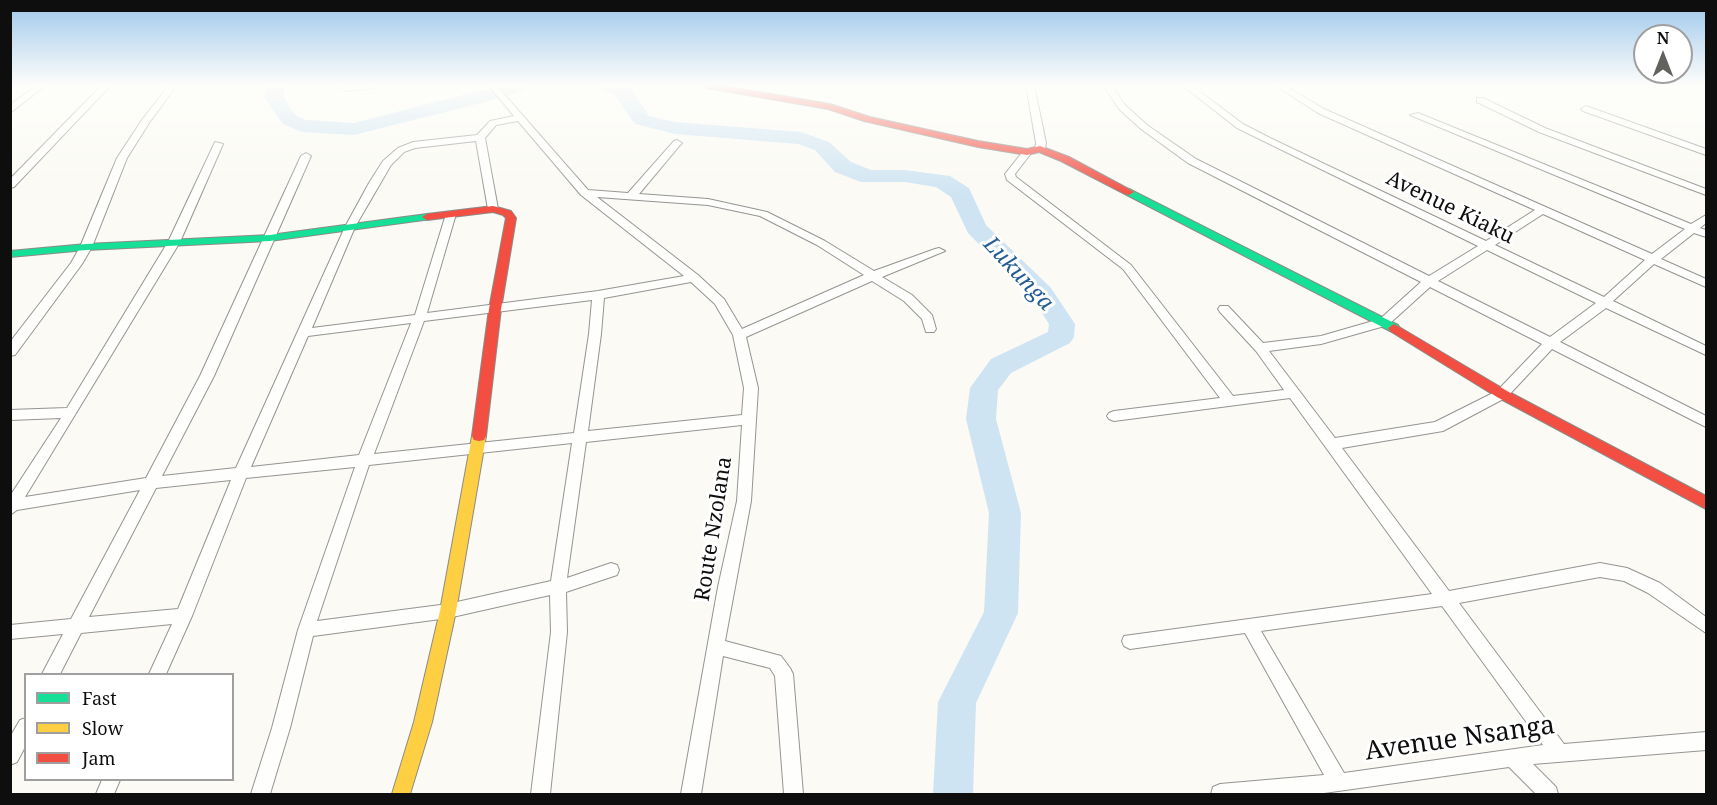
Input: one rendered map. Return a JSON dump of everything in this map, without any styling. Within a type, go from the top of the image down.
[{"type":"street","points":[[10,185],[71,123]]},
{"type":"street","points":[[10,352],[86,247],[122,158],[145,123]]},
{"type":"street","points":[[159,673],[241,473],[350,227],[374,183],[394,155],[413,145],[480,138],[495,123]]},
{"type":"street","name":"Route Nzolana","points":[[524,123],[585,193],[694,278],[720,302],[739,335],[750,388],[744,501],[726,587],[718,647],[691,795]]},
{"type":"street","points":[[887,123],[921,132],[1033,151],[1065,159],[1384,322],[1502,394],[1707,503]]},
{"type":"street","points":[[1037,123],[1041,143],[1010,174],[1011,178],[1127,267],[1230,401]]},
{"type":"street","points":[[1139,123],[1192,160],[1707,422]]},
{"type":"street","name":"Avenue Kiaku","points":[[1235,123],[1484,246],[1707,351]]},
{"type":"street","points":[[1347,123],[1707,283]]},
{"type":"street","points":[[1433,123],[1707,234]]},
{"type":"street","points":[[1527,123],[1707,192]]},
{"type":"street","points":[[1624,123],[1707,152]]},
{"type":"street","points":[[480,138],[492,209]]},
{"type":"street","points":[[633,195],[677,143]]},
{"type":"street","points":[[12,507],[174,242],[218,144]]},
{"type":"street","points":[[52,673],[207,376],[306,156]]},
{"type":"street","points":[[585,193],[708,202],[764,214],[821,243],[918,306],[928,318],[930,329]]},
{"type":"street","points":[[10,254],[86,247],[270,238],[492,209],[507,213],[511,218],[495,309],[478,447],[448,610],[423,722],[401,795]]},
{"type":"street","points":[[1260,348],[1321,340],[1384,322],[1430,281],[1543,210]]},
{"type":"street","points":[[260,795],[306,630],[364,460],[420,317],[451,214]]},
{"type":"street","points":[[1331,444],[1438,427],[1502,394],[1551,343],[1604,303],[1653,259],[1707,218]]},
{"type":"street","points":[[739,335],[873,276],[939,251]]},
{"type":"street","points":[[303,333],[598,295],[694,278]]},
{"type":"street","points":[[541,795],[559,632],[558,586],[595,334],[598,295]]},
{"type":"street","points":[[1224,309],[1260,348],[1443,599],[1559,752]]},
{"type":"street","points":[[1114,416],[1294,393]]},
{"type":"street","points":[[10,416],[71,413]]},
{"type":"street","points":[[12,507],[151,483],[750,419]]},
{"type":"street","points":[[306,630],[448,610],[558,586],[611,570]]},
{"type":"street","points":[[1130,641],[1443,599],[1600,570],[1627,576],[1654,588],[1707,626]]},
{"type":"street","points":[[10,632],[76,628],[184,616]]},
{"type":"street","points":[[1249,625],[1339,783]]},
{"type":"street","points":[[718,647],[775,662],[784,674],[794,795]]},
{"type":"street","points":[[10,756],[24,730]]},
{"type":"street","name":"Avenue Nsanga","points":[[1220,795],[1339,783],[1513,757],[1707,741]]},
{"type":"street","points":[[1513,757],[1549,795]]},
{"type":"street","points":[[105,795],[111,781]]},
{"type":"waterway","name":"Lukunga","points":[[295,123],[302,126],[354,129],[380,123]]},
{"type":"waterway","name":"Lukunga","points":[[653,123],[675,128],[801,138],[822,146],[843,167],[869,177],[905,176],[942,181],[961,193],[976,228],[1042,294],[1062,324],[1061,337],[1001,366],[984,388],[981,419],[1005,513],[1001,613],[957,702],[953,794]]},
{"type":"traffic: fast","points":[[1129,192],[1394,328]]},
{"type":"traffic: fast","points":[[10,254],[86,247],[270,238],[427,217]]},
{"type":"traffic: slow","points":[[401,794],[423,722],[448,611],[479,436]]},
{"type":"traffic: jam","points":[[883,123],[978,144],[1027,152],[1040,149],[1065,159],[1129,192]]},
{"type":"traffic: jam","points":[[427,217],[493,209],[507,213],[511,218],[495,309],[479,436]]},
{"type":"traffic: jam","points":[[1394,328],[1502,394],[1706,503]]}]
